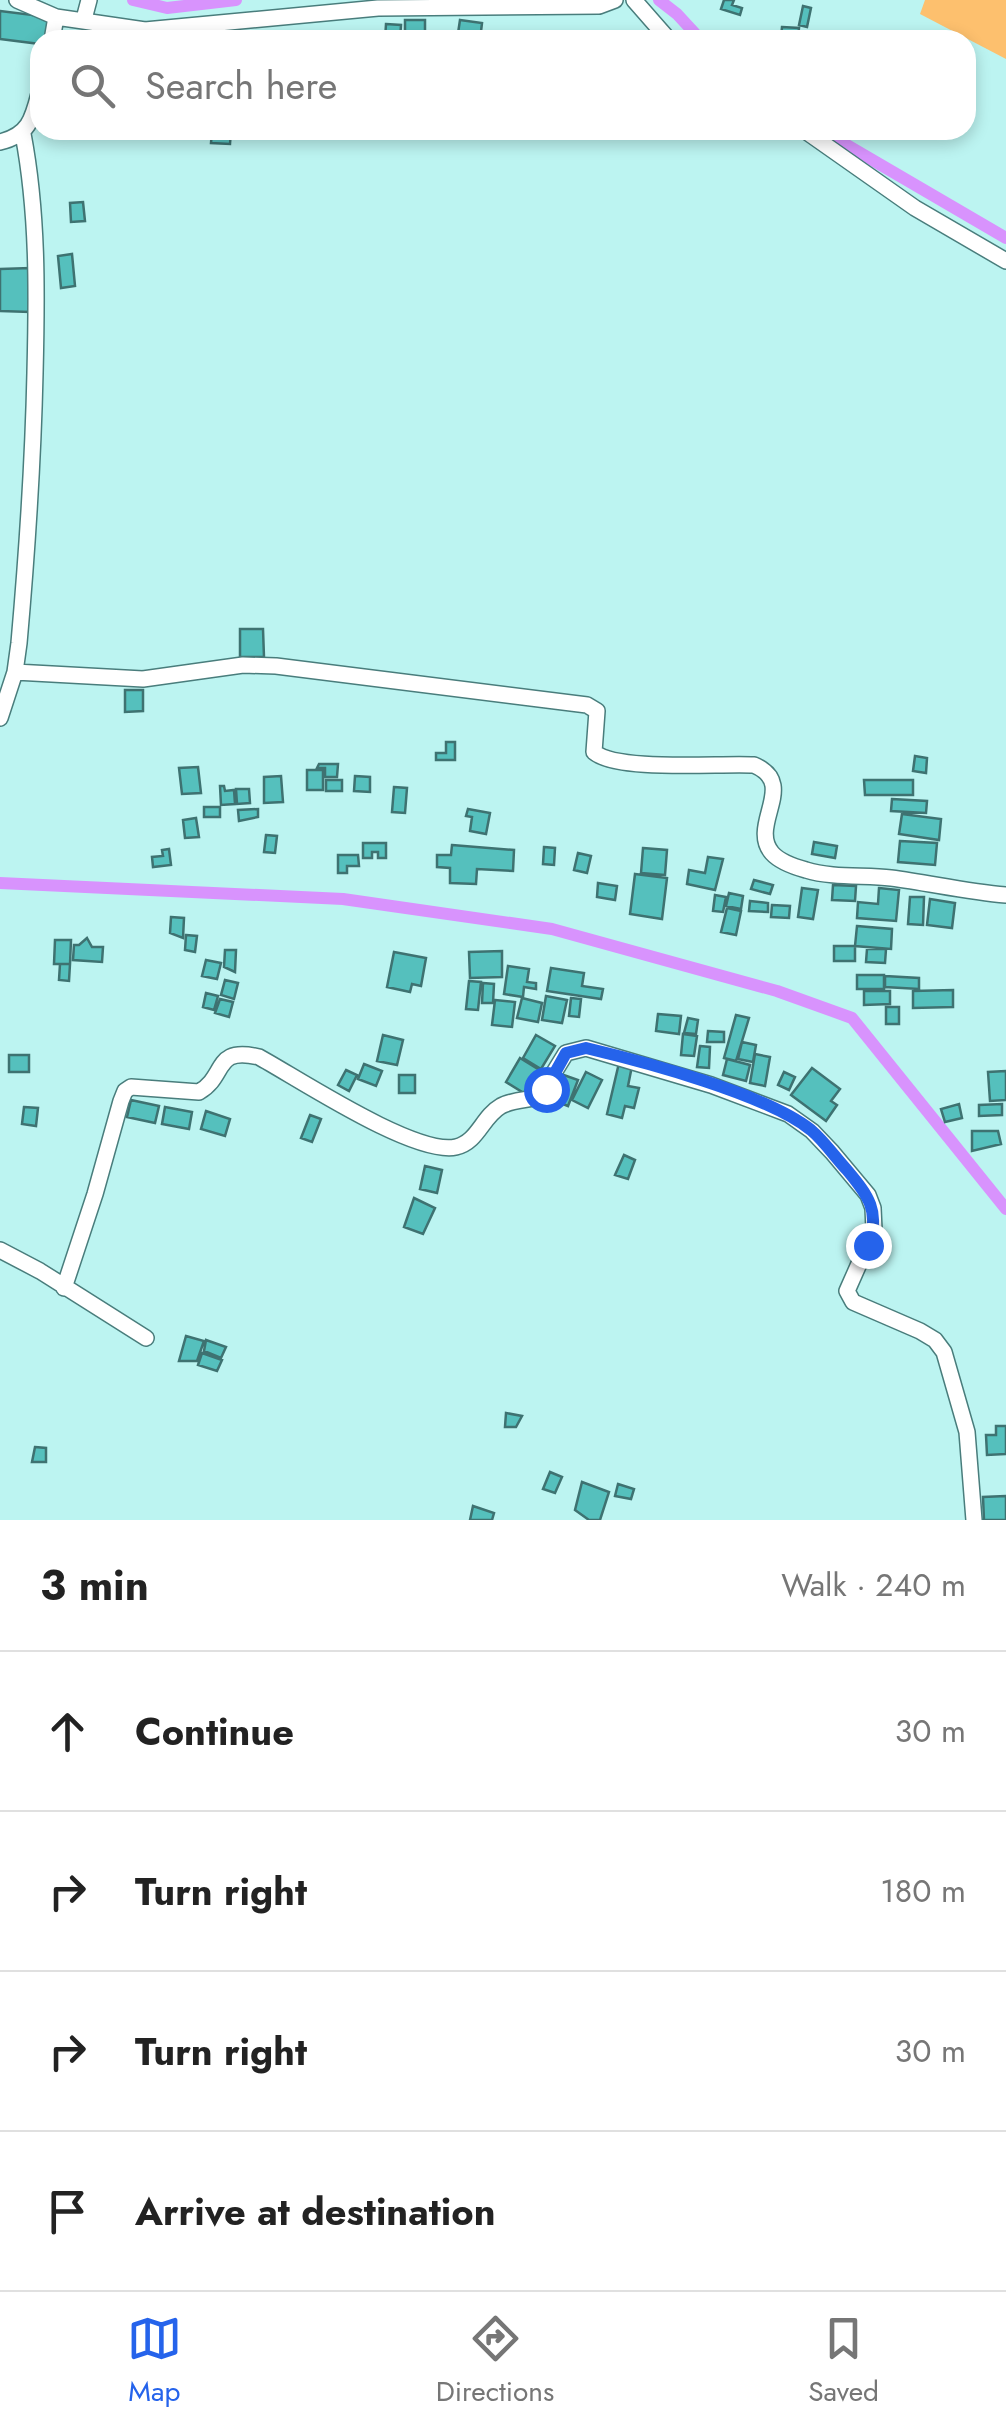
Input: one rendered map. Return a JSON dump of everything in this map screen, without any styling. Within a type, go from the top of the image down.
[{"type":"street","points":[[16,0],[56,17],[145,30],[345,10],[598,6],[615,0]]},
{"type":"street","points":[[84,20],[89,0]]},
{"type":"street","points":[[634,0],[661,30]]},
{"type":"street","points":[[54,30],[56,17]]},
{"type":"street","points":[[0,142],[23,134],[30,124]]},
{"type":"street","points":[[0,718],[14,672],[29,535],[37,298],[30,170],[23,134]]},
{"type":"street","points":[[818,140],[915,208],[1006,261]]},
{"type":"street","points":[[14,672],[143,679],[243,666],[276,666],[586,705],[597,711],[594,752],[601,758],[629,764],[754,765],[766,770],[772,780],[773,798],[765,830],[767,844],[772,854],[784,862],[810,872],[894,878],[1006,896]]},
{"type":"street","points":[[64,1288],[96,1194],[121,1101],[131,1087],[199,1092],[207,1087],[224,1060],[243,1053],[259,1057],[381,1126],[439,1149],[460,1147],[474,1138],[502,1106],[539,1097],[566,1053],[575,1048],[600,1052],[710,1085],[788,1114],[812,1131],[868,1196],[875,1217],[874,1230],[847,1291],[853,1302],[920,1331],[935,1340],[944,1352],[966,1432],[974,1520]]},
{"type":"street","points":[[0,1250],[146,1338]]},
{"type":"shaded area","points":[[925,0],[1006,0],[1006,59],[976,43],[976,30],[951,30],[920,14]]},
{"type":"building","points":[[724,0],[734,0],[732,5],[742,8],[740,15],[721,9]]},
{"type":"building","points":[[803,6],[811,8],[807,27],[799,25]]},
{"type":"building","points":[[0,11],[49,17],[47,30],[30,30],[30,43],[0,39]]},
{"type":"building","points":[[405,20],[425,20],[425,30],[405,30]]},
{"type":"building","points":[[460,20],[482,23],[481,30],[458,30]]},
{"type":"building","points":[[386,24],[401,25],[401,30],[386,30]]},
{"type":"building","points":[[211,140],[230,140],[230,144]]},
{"type":"building","points":[[83,202],[85,221],[71,222],[70,203]]},
{"type":"building","points":[[72,254],[75,286],[61,288],[58,256]]},
{"type":"building","points":[[30,268],[30,312],[0,311],[0,269]]},
{"type":"building","points":[[240,629],[263,629],[264,657],[240,657]]},
{"type":"building","points":[[125,690],[143,690],[143,711],[125,712]]},
{"type":"building","points":[[446,742],[455,742],[455,760],[436,760],[436,753],[446,753]]},
{"type":"building","points":[[915,756],[927,758],[926,773],[913,771]]},
{"type":"building","points":[[319,764],[338,764],[337,777],[325,777],[325,768],[317,768]]},
{"type":"building","points":[[198,767],[201,793],[182,794],[179,768]]},
{"type":"building","points":[[307,770],[323,770],[323,790],[307,790]]},
{"type":"building","points":[[281,776],[283,802],[264,803],[264,777]]},
{"type":"building","points":[[355,776],[370,777],[370,792],[354,791]]},
{"type":"building","points":[[326,780],[342,780],[342,791],[326,791]]},
{"type":"building","points":[[864,780],[913,780],[913,795],[865,795]]},
{"type":"building","points":[[220,786],[225,791],[234,790],[235,804],[221,805]]},
{"type":"building","points":[[394,787],[407,788],[405,813],[392,812]]},
{"type":"building","points":[[236,789],[249,789],[250,803],[237,804]]},
{"type":"building","points":[[892,799],[927,801],[926,813],[891,811]]},
{"type":"building","points":[[204,807],[220,807],[220,817],[204,817]]},
{"type":"building","points":[[258,809],[258,817],[239,821],[238,810]]},
{"type":"building","points":[[468,809],[490,813],[486,834],[470,831],[472,817],[466,816]]},
{"type":"building","points":[[902,814],[941,819],[939,840],[899,834]]},
{"type":"building","points":[[196,818],[199,837],[185,838],[183,820]]},
{"type":"building","points":[[266,835],[277,836],[275,853],[264,852]]},
{"type":"building","points":[[900,841],[937,843],[935,865],[898,862]]},
{"type":"building","points":[[814,842],[837,846],[835,858],[812,854]]},
{"type":"building","points":[[363,843],[386,843],[386,858],[378,858],[378,852],[372,852],[372,858],[363,858]]},
{"type":"building","points":[[452,845],[514,850],[513,871],[477,869],[476,884],[450,883],[450,868],[437,867],[437,855],[451,855]]},
{"type":"building","points":[[544,847],[555,848],[554,865],[543,864]]},
{"type":"building","points":[[643,848],[667,850],[665,875],[641,873]]},
{"type":"building","points":[[169,849],[171,865],[153,867],[152,857],[163,856],[162,850]]},
{"type":"building","points":[[578,853],[591,856],[587,873],[574,870]]},
{"type":"building","points":[[338,855],[358,855],[359,866],[347,866],[347,873],[338,873]]},
{"type":"building","points":[[708,857],[723,859],[715,890],[687,884],[689,870],[705,873]]},
{"type":"building","points":[[635,874],[667,878],[662,919],[630,914]]},
{"type":"building","points":[[754,880],[773,885],[770,894],[751,889]]},
{"type":"building","points":[[598,883],[617,886],[615,900],[597,897]]},
{"type":"building","points":[[833,885],[856,886],[855,901],[832,900]]},
{"type":"building","points":[[802,888],[818,890],[813,919],[798,917]]},
{"type":"building","points":[[879,888],[899,890],[896,921],[857,918],[858,902],[878,904]]},
{"type":"building","points":[[729,893],[743,896],[741,909],[726,906]]},
{"type":"building","points":[[715,895],[726,897],[723,912],[713,911]]},
{"type":"building","points":[[910,897],[924,897],[923,925],[908,924]]},
{"type":"building","points":[[930,899],[955,903],[952,928],[927,925]]},
{"type":"building","points":[[750,901],[768,903],[768,912],[749,911]]},
{"type":"building","points":[[772,905],[790,906],[789,918],[771,917]]},
{"type":"building","points":[[727,908],[741,911],[736,935],[721,932]]},
{"type":"building","points":[[171,917],[184,918],[183,938],[170,933]]},
{"type":"building","points":[[857,926],[892,929],[891,949],[855,946]]},
{"type":"building","points":[[186,935],[197,936],[195,952],[185,950]]},
{"type":"building","points":[[87,938],[92,947],[103,947],[102,962],[73,960],[74,945]]},
{"type":"building","points":[[55,940],[71,940],[70,964],[54,964]]},
{"type":"building","points":[[834,946],[855,946],[855,961],[834,961]]},
{"type":"building","points":[[867,949],[886,949],[885,963],[866,962]]},
{"type":"building","points":[[225,950],[236,950],[235,972],[224,967]]},
{"type":"building","points":[[502,951],[502,977],[470,978],[469,952]]},
{"type":"building","points":[[394,952],[426,958],[421,986],[412,984],[410,992],[387,987]]},
{"type":"building","points":[[206,960],[221,963],[217,979],[202,976]]},
{"type":"building","points":[[60,964],[70,964],[69,981],[59,980]]},
{"type":"building","points":[[508,966],[529,969],[527,982],[536,983],[536,989],[524,987],[523,997],[504,994]]},
{"type":"building","points":[[551,968],[584,973],[582,986],[603,989],[601,999],[547,991]]},
{"type":"building","points":[[857,975],[884,975],[884,989],[857,989]]},
{"type":"building","points":[[885,976],[919,978],[919,989],[885,987]]},
{"type":"building","points":[[225,980],[238,983],[234,999],[221,995]]},
{"type":"building","points":[[469,981],[481,982],[478,1010],[466,1009]]},
{"type":"building","points":[[483,983],[494,984],[493,1003],[482,1003]]},
{"type":"building","points":[[953,990],[953,1007],[913,1008],[913,991]]},
{"type":"building","points":[[864,991],[890,991],[890,1004],[864,1005]]},
{"type":"building","points":[[206,993],[218,996],[214,1010],[203,1007]]},
{"type":"building","points":[[546,996],[567,1000],[562,1023],[542,1020]]},
{"type":"building","points":[[522,998],[542,1003],[538,1022],[517,1018]]},
{"type":"building","points":[[571,998],[581,999],[579,1017],[569,1016]]},
{"type":"building","points":[[220,999],[233,1002],[229,1017],[215,1013]]},
{"type":"building","points":[[495,1000],[515,1002],[512,1027],[492,1025]]},
{"type":"building","points":[[886,1007],[899,1007],[899,1024],[886,1024]]},
{"type":"building","points":[[658,1014],[681,1016],[679,1034],[656,1031]]},
{"type":"building","points":[[736,1015],[749,1018],[736,1061],[724,1058]]},
{"type":"building","points":[[688,1018],[698,1020],[696,1034],[684,1033]]},
{"type":"building","points":[[708,1031],[724,1032],[724,1042],[707,1042]]},
{"type":"building","points":[[683,1034],[697,1036],[694,1056],[681,1055]]},
{"type":"building","points":[[383,1035],[403,1040],[397,1065],[377,1061]]},
{"type":"building","points":[[536,1035],[555,1046],[541,1069],[523,1058]]},
{"type":"building","points":[[742,1042],[756,1045],[753,1062],[738,1059]]},
{"type":"building","points":[[700,1046],[710,1047],[709,1068],[697,1067]]},
{"type":"building","points":[[755,1054],[770,1057],[765,1086],[750,1083]]},
{"type":"building","points":[[9,1055],[29,1055],[29,1072],[9,1072]]},
{"type":"building","points":[[520,1058],[541,1071],[527,1095],[506,1082]]},
{"type":"building","points":[[727,1059],[750,1065],[746,1081],[723,1075]]},
{"type":"building","points":[[619,1063],[632,1066],[628,1086],[639,1088],[634,1108],[625,1106],[622,1118],[607,1114]]},
{"type":"building","points":[[364,1064],[382,1071],[376,1086],[358,1079]]},
{"type":"building","points":[[812,1068],[840,1089],[831,1101],[837,1105],[826,1121],[791,1095]]},
{"type":"building","points":[[346,1070],[357,1075],[349,1091],[338,1085]]},
{"type":"building","points":[[1006,1071],[1006,1100],[990,1101],[988,1072]]},
{"type":"building","points":[[586,1072],[602,1080],[588,1108],[572,1100]]},
{"type":"building","points":[[784,1072],[795,1077],[789,1090],[778,1085]]},
{"type":"building","points":[[558,1073],[578,1080],[568,1106],[548,1098]]},
{"type":"building","points":[[399,1075],[415,1075],[415,1093],[399,1093]]},
{"type":"building","points":[[131,1100],[159,1106],[155,1123],[127,1117]]},
{"type":"building","points":[[959,1104],[962,1118],[945,1122],[941,1109]]},
{"type":"building","points":[[1002,1104],[1002,1115],[979,1116],[979,1105]]},
{"type":"building","points":[[24,1107],[38,1108],[36,1126],[22,1124]]},
{"type":"building","points":[[165,1107],[192,1112],[189,1129],[162,1124]]},
{"type":"building","points":[[206,1111],[230,1119],[225,1136],[201,1129]]},
{"type":"building","points":[[310,1115],[321,1119],[312,1142],[301,1138]]},
{"type":"building","points":[[972,1131],[998,1131],[1001,1144],[972,1151]]},
{"type":"building","points":[[624,1155],[635,1160],[628,1179],[615,1175]]},
{"type":"building","points":[[425,1166],[442,1170],[437,1193],[420,1189]]},
{"type":"building","points":[[414,1198],[435,1208],[423,1234],[404,1227]]},
{"type":"building","points":[[186,1336],[204,1341],[197,1361],[179,1361]]},
{"type":"building","points":[[206,1340],[226,1347],[221,1358],[204,1351]]},
{"type":"building","points":[[202,1353],[222,1360],[217,1371],[198,1365]]},
{"type":"building","points":[[506,1413],[522,1416],[516,1427],[505,1427]]},
{"type":"building","points":[[996,1426],[1006,1426],[1006,1454],[987,1455],[986,1435],[996,1435]]},
{"type":"building","points":[[35,1447],[46,1448],[46,1462],[32,1462]]},
{"type":"building","points":[[550,1472],[562,1477],[555,1493],[543,1489]]},
{"type":"building","points":[[582,1482],[609,1492],[600,1520],[589,1520],[575,1510]]},
{"type":"building","points":[[618,1484],[634,1489],[631,1499],[615,1496]]},
{"type":"building","points":[[1006,1496],[1006,1520],[984,1520],[983,1497]]},
{"type":"building","points":[[473,1506],[494,1513],[492,1520],[470,1520]]},
{"type":"waterway","points":[[133,0],[167,8],[236,0]]},
{"type":"waterway","points":[[659,0],[692,30]]},
{"type":"waterway","points":[[838,140],[1006,238]]},
{"type":"waterway","points":[[0,883],[343,899],[552,929],[777,991],[852,1018],[1006,1209]]},
{"type":"route","points":[[546,1089],[566,1053],[586,1048],[710,1085],[788,1114],[812,1131],[868,1196],[875,1217],[868,1245]]}]
